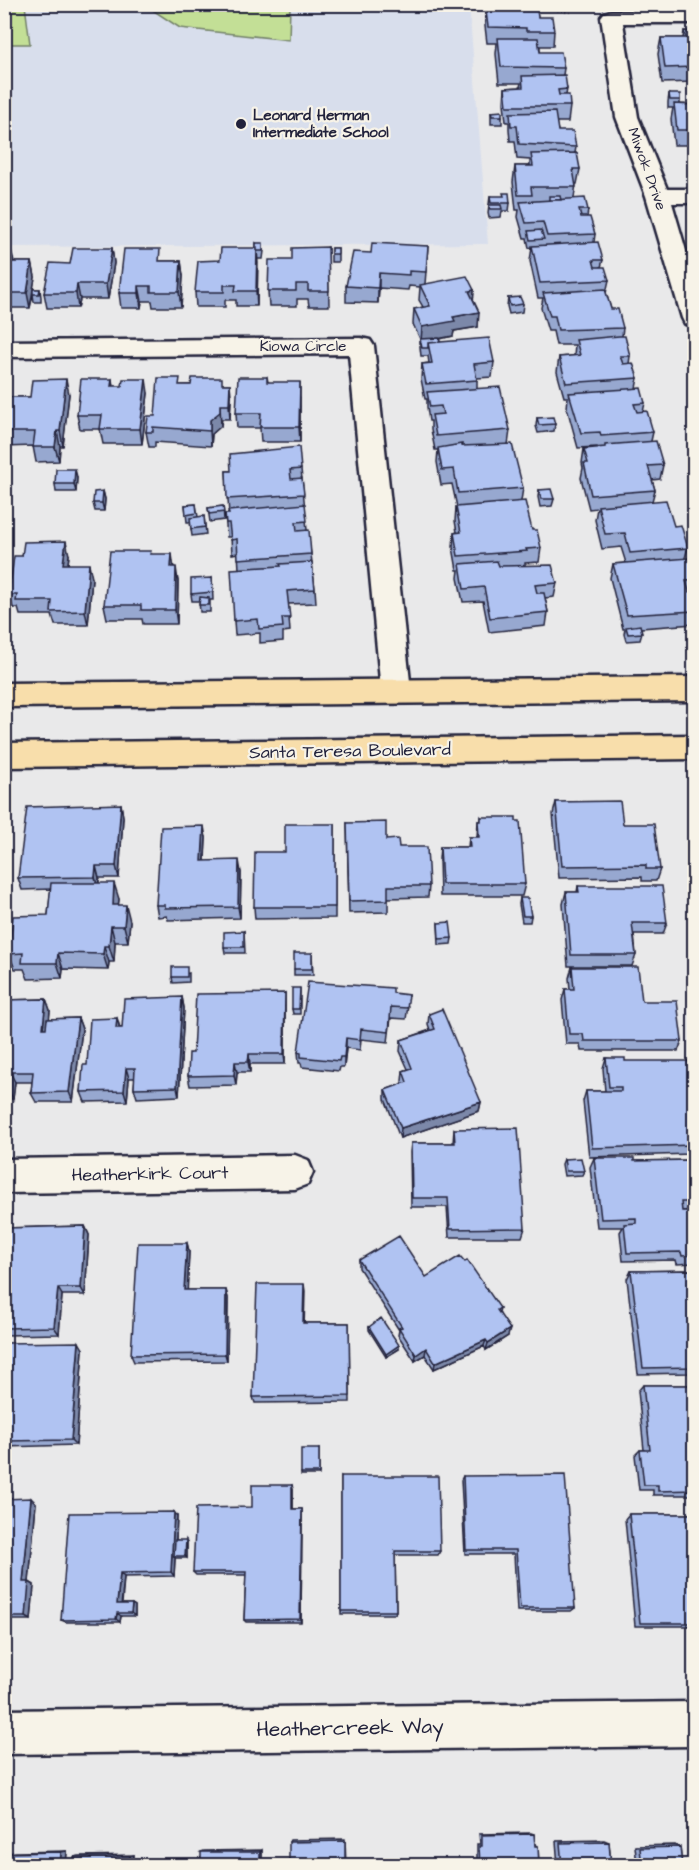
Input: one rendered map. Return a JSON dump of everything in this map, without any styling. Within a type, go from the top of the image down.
[{"type":"main road","points":[[4,695],[694,688]]},
{"type":"main road","name":"Santa Teresa Boulevard","points":[[4,755],[694,747]]},
{"type":"street","name":"Miwok Drive","points":[[694,17],[611,17],[627,117],[658,196],[694,318]]},
{"type":"street","points":[[658,196],[694,196]]},
{"type":"street","name":"Kiowa Circle","points":[[4,349],[361,346],[396,691]]},
{"type":"street","name":"Heatherkirk Court","points":[[4,1176],[296,1172]]},
{"type":"street","name":"Heathercreek Way","points":[[4,1732],[694,1724]]},
{"type":"path","points":[[526,4],[570,12]]},
{"type":"shaded area","name":"Leonard Herman Intermediate School","points":[[4,5],[469,5],[488,244],[5,247]]},
{"type":"green space","points":[[4,5],[25,5],[30,44],[5,44]]},
{"type":"green space","points":[[145,5],[290,5],[289,40],[180,28]]},
{"type":"building","points":[[494,4],[536,4],[538,17],[552,17],[554,31],[488,27],[486,11],[495,11]]},
{"type":"building","points":[[684,31],[694,32],[694,67],[665,68],[661,38],[686,38]]},
{"type":"building","points":[[498,38],[538,38],[540,52],[561,52],[564,68],[501,67]]},
{"type":"building","points":[[565,75],[567,89],[558,90],[559,95],[569,95],[570,106],[507,106],[505,88],[523,87],[522,76]]},
{"type":"building","points":[[669,94],[680,94],[680,100],[670,100]]},
{"type":"building","points":[[674,104],[694,105],[694,130],[677,130]]},
{"type":"building","points":[[502,111],[502,116],[492,116],[491,112]]},
{"type":"building","points":[[555,112],[558,131],[573,131],[576,147],[519,144],[517,126],[511,126],[510,113]]},
{"type":"building","points":[[577,153],[580,169],[573,169],[576,187],[531,187],[532,195],[518,195],[515,166],[533,166],[531,154]]},
{"type":"building","points":[[503,193],[509,193],[510,203],[491,203],[490,196],[504,196]]},
{"type":"building","points":[[549,196],[560,196],[561,200],[549,200]]},
{"type":"building","points":[[585,198],[588,210],[579,210],[581,217],[590,217],[595,234],[547,236],[543,222],[526,223],[520,202]]},
{"type":"building","points":[[489,205],[501,205],[502,209],[490,209]]},
{"type":"building","points":[[541,230],[544,239],[530,240],[528,231]]},
{"type":"building","points":[[598,242],[603,260],[593,260],[595,267],[605,267],[609,280],[540,283],[532,246]]},
{"type":"building","points":[[256,243],[263,243],[263,251],[257,251]]},
{"type":"building","points":[[372,243],[428,246],[426,272],[409,271],[409,275],[379,273],[378,288],[346,286],[353,252],[371,253]]},
{"type":"building","points":[[328,247],[329,291],[308,291],[308,284],[296,284],[296,291],[268,291],[269,260],[292,260],[292,248]]},
{"type":"building","points":[[73,248],[112,248],[106,284],[77,284],[76,293],[44,293],[50,263],[70,264]]},
{"type":"building","points":[[221,248],[257,248],[256,291],[235,291],[236,285],[224,285],[224,292],[195,292],[198,261],[220,260]]},
{"type":"building","points":[[331,248],[338,248],[338,254],[331,254]]},
{"type":"building","points":[[124,249],[160,249],[159,261],[181,261],[179,292],[151,292],[151,286],[139,286],[139,293],[119,293]]},
{"type":"building","points":[[4,250],[11,250],[10,262],[32,262],[27,293],[4,293]]},
{"type":"building","points":[[467,276],[474,290],[469,291],[479,312],[453,317],[455,321],[422,327],[414,309],[430,306],[420,285]]},
{"type":"building","points":[[33,289],[40,289],[39,294],[33,294]]},
{"type":"building","points":[[605,289],[611,309],[618,309],[623,328],[558,330],[555,316],[550,316],[543,293]]},
{"type":"building","points":[[520,297],[523,304],[510,306],[508,298]]},
{"type":"building","points":[[625,336],[630,356],[620,356],[623,364],[633,363],[638,378],[566,383],[559,357],[580,355],[576,340]]},
{"type":"building","points":[[439,338],[440,342],[428,343],[428,348],[422,348],[420,339]]},
{"type":"building","points":[[489,338],[494,362],[474,364],[477,380],[426,384],[422,364],[432,363],[428,343]]},
{"type":"building","points":[[238,377],[267,377],[267,382],[300,382],[299,427],[260,427],[261,413],[236,413]]},
{"type":"building","points":[[158,378],[180,378],[179,385],[191,385],[192,378],[222,378],[222,384],[230,384],[229,405],[220,405],[220,412],[210,420],[210,431],[153,427],[153,432],[146,432],[148,416],[155,416]]},
{"type":"building","points":[[66,379],[60,431],[57,431],[55,447],[33,447],[35,432],[4,432],[4,397],[30,397],[32,380]]},
{"type":"building","points":[[81,379],[112,379],[111,386],[122,386],[123,379],[146,379],[140,429],[100,429],[102,415],[77,415]]},
{"type":"building","points":[[500,387],[510,430],[436,436],[432,415],[443,414],[441,406],[430,407],[427,392]]},
{"type":"building","points":[[641,388],[645,403],[634,404],[637,412],[647,411],[653,432],[601,436],[600,432],[581,433],[569,393]]},
{"type":"building","points":[[553,417],[555,424],[539,425],[537,418]]},
{"type":"building","points":[[656,441],[663,465],[648,466],[655,490],[591,495],[584,463],[588,463],[584,449]]},
{"type":"building","points":[[462,444],[462,446],[512,444],[523,488],[458,493],[454,469],[442,470],[438,448]]},
{"type":"building","points":[[299,447],[301,469],[290,470],[291,479],[302,478],[304,494],[227,499],[226,471],[231,471],[230,454]]},
{"type":"building","points":[[56,469],[75,469],[74,484],[55,484]]},
{"type":"building","points":[[551,489],[554,499],[541,499],[539,490]]},
{"type":"building","points":[[103,491],[102,503],[93,503],[94,492]]},
{"type":"building","points":[[666,500],[674,526],[681,525],[688,548],[630,553],[625,533],[605,534],[598,506]]},
{"type":"building","points":[[525,501],[532,530],[537,530],[541,548],[458,556],[454,533],[461,532],[456,507]]},
{"type":"building","points":[[196,504],[197,513],[186,515],[185,505]]},
{"type":"building","points":[[305,504],[307,521],[296,522],[297,531],[309,530],[311,554],[238,559],[237,539],[231,540],[229,523],[226,523],[225,514],[229,514],[228,511]]},
{"type":"building","points":[[223,506],[224,512],[209,514],[208,508]]},
{"type":"building","points":[[204,516],[205,527],[191,529],[190,518]]},
{"type":"building","points":[[66,541],[63,564],[89,564],[85,611],[51,612],[52,601],[16,601],[17,595],[9,595],[14,556],[22,556],[24,542]]},
{"type":"building","points":[[110,551],[151,551],[150,554],[172,554],[171,567],[176,567],[175,610],[141,610],[141,605],[104,605]]},
{"type":"building","points":[[689,558],[694,580],[686,581],[689,592],[694,591],[694,611],[627,615],[613,564]]},
{"type":"building","points":[[497,561],[499,566],[552,565],[557,583],[535,585],[537,593],[544,593],[548,612],[490,618],[484,587],[464,589],[460,564]]},
{"type":"building","points":[[312,562],[315,589],[287,591],[290,618],[282,618],[283,627],[259,629],[258,619],[234,621],[231,569]]},
{"type":"building","points":[[212,578],[213,592],[191,594],[191,579]]},
{"type":"building","points":[[200,597],[209,598],[209,605],[199,605]]},
{"type":"building","points":[[640,625],[642,633],[628,634],[626,627]]},
{"type":"building","points":[[620,801],[623,824],[654,824],[660,869],[646,869],[646,865],[562,866],[556,802]]},
{"type":"building","points":[[121,804],[116,866],[96,866],[95,877],[18,878],[27,807]]},
{"type":"building","points":[[481,817],[516,817],[516,821],[520,821],[525,884],[442,884],[440,847],[470,847],[469,837],[479,837],[478,821],[481,821]]},
{"type":"building","points":[[386,822],[386,840],[398,839],[399,847],[427,847],[429,886],[388,886],[388,900],[349,901],[347,823]]},
{"type":"building","points":[[285,824],[335,824],[335,907],[254,907],[255,852],[285,852]]},
{"type":"building","points":[[204,826],[202,861],[239,860],[238,907],[165,908],[165,905],[156,905],[161,827]]},
{"type":"building","points":[[51,883],[114,883],[113,905],[126,905],[124,926],[111,926],[109,946],[104,946],[103,954],[58,953],[57,963],[22,963],[23,953],[9,954],[13,916],[48,915]]},
{"type":"building","points":[[578,886],[662,886],[667,923],[632,923],[636,955],[571,955],[566,892],[579,892]]},
{"type":"building","points":[[520,898],[528,898],[531,916],[523,916]]},
{"type":"building","points":[[450,922],[452,938],[439,939],[438,923]]},
{"type":"building","points":[[244,931],[244,947],[224,947],[224,932]]},
{"type":"building","points":[[294,953],[312,953],[312,969],[294,969]]},
{"type":"building","points":[[172,967],[187,967],[187,977],[172,977]]},
{"type":"building","points":[[572,967],[638,967],[642,1001],[677,1001],[682,1041],[584,1041],[583,1034],[569,1034],[565,989],[574,989]]},
{"type":"building","points":[[308,982],[393,988],[393,993],[409,995],[407,1008],[391,1007],[389,1032],[361,1029],[360,1040],[346,1038],[344,1057],[340,1057],[339,1061],[301,1057],[301,1053],[298,1052]]},
{"type":"building","points":[[292,988],[300,988],[299,1009],[292,1009]]},
{"type":"building","points":[[285,993],[284,1054],[249,1054],[248,1062],[235,1062],[234,1075],[188,1076],[189,1053],[193,1053],[196,994]]},
{"type":"building","points":[[182,997],[177,1087],[134,1088],[135,1068],[126,1068],[124,1091],[81,1092],[83,1065],[87,1065],[90,1019],[117,1018],[116,1028],[122,1028],[124,999]]},
{"type":"building","points":[[46,999],[43,1028],[46,1028],[47,1019],[78,1018],[69,1092],[31,1093],[33,1072],[10,1072],[8,1089],[4,1089],[4,1000]]},
{"type":"building","points":[[442,1009],[481,1102],[401,1128],[385,1090],[407,1082],[403,1071],[412,1068],[401,1040],[435,1029],[429,1014]]},
{"type":"building","points":[[606,1058],[625,1058],[625,1061],[688,1061],[693,1096],[689,1096],[694,1145],[592,1148],[586,1091],[621,1091],[621,1087],[609,1087]]},
{"type":"building","points":[[518,1128],[525,1228],[450,1229],[448,1198],[412,1198],[411,1143],[455,1143],[454,1129]]},
{"type":"building","points":[[581,1158],[584,1171],[566,1171],[564,1159]]},
{"type":"building","points":[[594,1158],[634,1158],[634,1161],[694,1160],[694,1202],[681,1202],[682,1211],[694,1211],[694,1255],[682,1256],[681,1252],[627,1253],[624,1224],[636,1223],[636,1218],[601,1219]]},
{"type":"building","points":[[85,1226],[81,1288],[58,1288],[54,1327],[4,1328],[4,1228]]},
{"type":"building","points":[[399,1236],[426,1277],[460,1256],[465,1262],[467,1260],[500,1308],[497,1310],[510,1329],[488,1343],[486,1340],[435,1363],[426,1348],[416,1355],[399,1328],[402,1327],[359,1260]]},
{"type":"building","points":[[138,1243],[187,1243],[184,1290],[226,1290],[225,1354],[131,1355]]},
{"type":"building","points":[[694,1270],[694,1320],[689,1320],[694,1367],[643,1368],[631,1271]]},
{"type":"building","points":[[257,1284],[304,1284],[303,1323],[349,1323],[350,1396],[253,1397]]},
{"type":"building","points":[[381,1318],[399,1345],[386,1354],[369,1327]]},
{"type":"building","points":[[79,1342],[71,1440],[4,1441],[4,1343]]},
{"type":"building","points":[[643,1385],[694,1385],[694,1490],[658,1491],[658,1485],[644,1485],[640,1450],[650,1450]]},
{"type":"building","points":[[301,1449],[319,1449],[319,1473],[301,1473]]},
{"type":"building","points":[[565,1475],[575,1608],[520,1608],[516,1550],[466,1550],[463,1476]]},
{"type":"building","points":[[341,1476],[438,1476],[440,1551],[395,1551],[396,1611],[341,1611]]},
{"type":"building","points":[[252,1485],[292,1485],[292,1509],[302,1509],[300,1619],[244,1620],[246,1572],[193,1572],[196,1508],[252,1507]]},
{"type":"building","points":[[31,1498],[23,1582],[29,1582],[26,1617],[4,1617],[4,1499]]},
{"type":"building","points":[[174,1512],[171,1572],[120,1573],[117,1604],[132,1604],[131,1613],[117,1613],[116,1619],[61,1620],[69,1513]]},
{"type":"building","points":[[629,1514],[694,1514],[694,1623],[640,1623]]},
{"type":"building","points":[[175,1540],[186,1540],[185,1556],[174,1556]]},
{"type":"building","points":[[534,1834],[535,1846],[538,1846],[539,1866],[480,1866],[479,1846],[482,1846],[482,1835]]},
{"type":"building","points":[[345,1841],[345,1866],[289,1866],[289,1842]]},
{"type":"building","points":[[609,1842],[611,1866],[562,1866],[560,1843]]},
{"type":"building","points":[[680,1847],[682,1866],[642,1866],[640,1848]]},
{"type":"building","points":[[61,1852],[60,1866],[7,1866],[8,1853]]},
{"type":"building","points":[[201,1852],[260,1852],[260,1866],[201,1866]]},
{"type":"building","points":[[130,1856],[129,1866],[74,1866],[74,1857]]},
{"type":"place","name":"Leonard Herman Intermediate School","points":[[241,124]]}]
